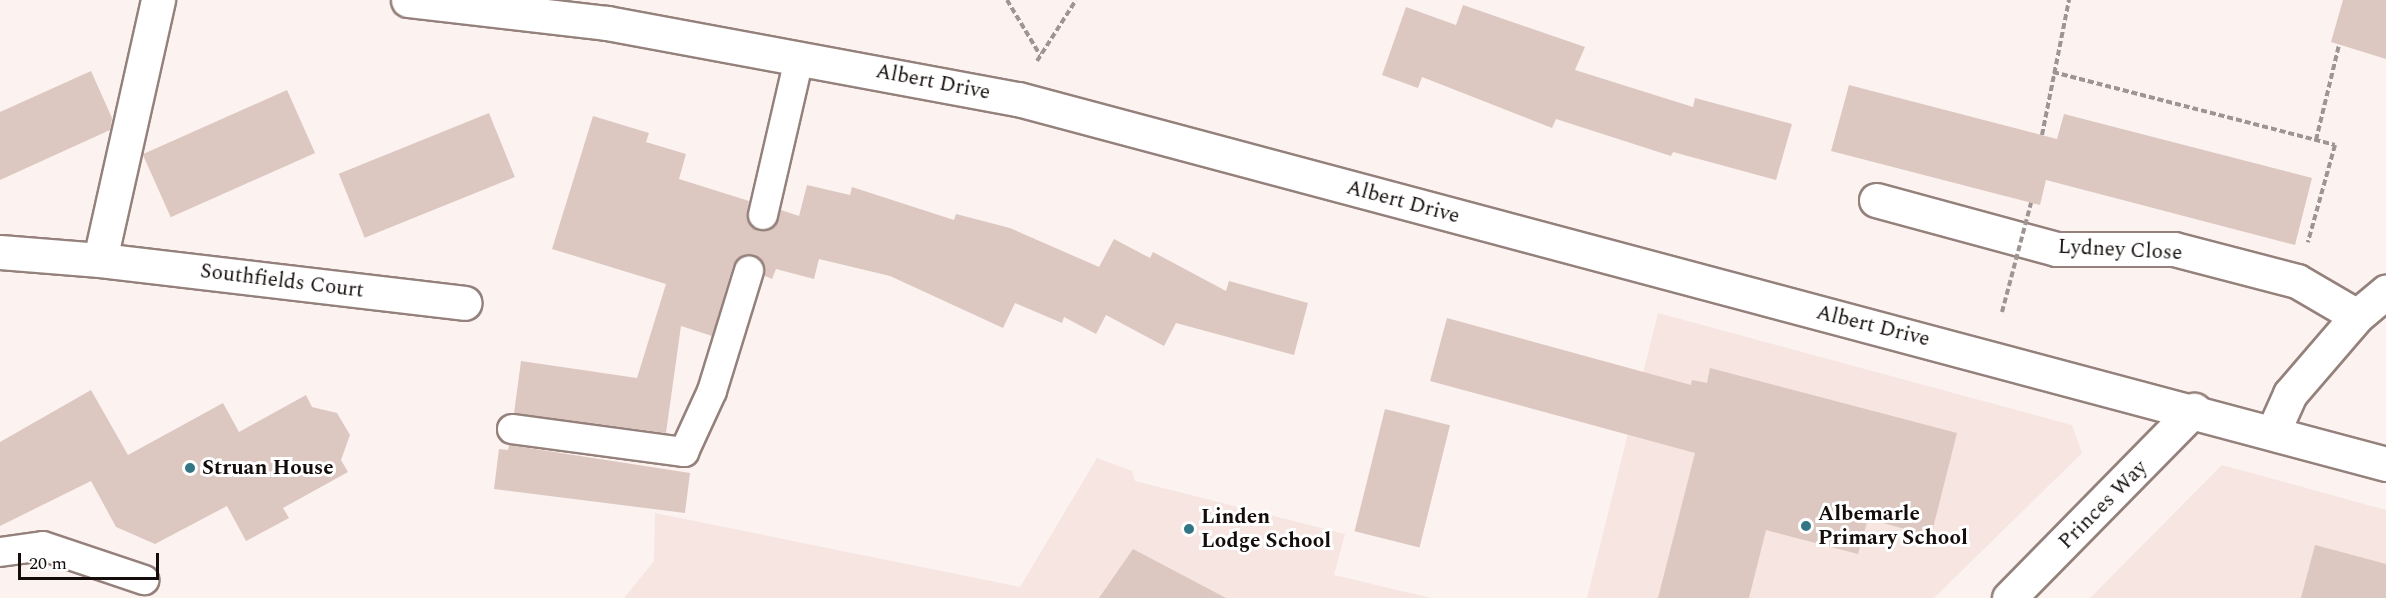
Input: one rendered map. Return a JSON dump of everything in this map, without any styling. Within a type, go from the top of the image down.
[{"type":"street","points":[[99,260],[158,0]]},
{"type":"street","name":"Albert Drive","points":[[408,0],[611,11],[799,59],[1018,99],[2194,410],[2386,464]]},
{"type":"street","name":"Lydney Close","points":[[1876,201],[2056,249],[2174,249],[2297,280],[2357,316]]},
{"type":"street","name":"Southfields Court","points":[[0,252],[99,260],[464,303]]},
{"type":"street","points":[[2273,432],[2290,394],[2357,316],[2386,292]]},
{"type":"street","name":"Princes Way","points":[[2009,598],[2194,410]]},
{"type":"lane","points":[[763,215],[799,59]]},
{"type":"lane","points":[[512,429],[684,452],[712,391],[749,271]]},
{"type":"lane","points":[[0,552],[43,546],[144,580]]},
{"type":"path","points":[[1007,0],[1040,55]]},
{"type":"path","points":[[1018,99],[1040,55],[1076,0]]},
{"type":"path","points":[[2042,135],[2069,0]]},
{"type":"path","points":[[2316,141],[2339,45]]},
{"type":"path","points":[[2053,72],[2335,146],[2297,280]]},
{"type":"path","points":[[2002,312],[2031,203]]},
{"type":"shaded area","name":"Albemarle Primary School","points":[[1658,313],[2072,425],[2082,453],[1934,598],[1587,598]]},
{"type":"shaded area","name":"Linden Lodge School","points":[[1097,458],[1132,471],[1135,481],[1345,534],[1334,575],[1431,598],[624,598],[654,561],[655,513],[1020,587]]},
{"type":"shaded area","points":[[2222,465],[2386,510],[2386,598],[2090,598]]},
{"type":"building","points":[[2343,0],[2386,0],[2386,59],[2331,42]]},
{"type":"building","points":[[1463,5],[1585,47],[1575,70],[1693,107],[1695,98],[1792,124],[1776,180],[1673,152],[1671,156],[1556,119],[1552,128],[1422,77],[1418,88],[1382,75],[1406,7],[1456,25]]},
{"type":"building","points":[[91,71],[112,118],[110,130],[0,180],[0,112]]},
{"type":"building","points":[[1849,85],[2057,139],[2064,114],[2312,178],[2295,245],[2046,180],[2040,205],[1831,151]]},
{"type":"building","points":[[287,90],[315,153],[171,217],[143,154]]},
{"type":"building","points":[[489,113],[515,177],[365,238],[339,174]]},
{"type":"building","points":[[593,116],[649,133],[646,142],[686,154],[679,179],[749,201],[747,220],[759,231],[775,227],[781,210],[799,216],[807,185],[850,195],[852,187],[954,220],[956,214],[1010,228],[1099,267],[1114,239],[1150,258],[1153,252],[1226,291],[1229,281],[1308,303],[1294,355],[1176,323],[1164,346],[1106,315],[1096,334],[1064,317],[1062,323],[1015,303],[1003,328],[890,276],[819,259],[814,279],[776,269],[772,279],[765,276],[761,259],[746,255],[733,266],[712,336],[681,326],[666,433],[514,413],[521,361],[637,378],[666,284],[552,249]]},
{"type":"building","points":[[1447,318],[1691,385],[1692,380],[1707,383],[1710,368],[1957,433],[1931,536],[1868,519],[1858,554],[1766,530],[1749,598],[1658,598],[1695,453],[1430,381]]},
{"type":"building","name":"Struan House","points":[[91,390],[128,455],[223,403],[239,432],[306,395],[312,407],[337,413],[350,435],[341,460],[348,472],[283,508],[289,518],[246,541],[227,506],[155,544],[116,527],[91,481],[0,526],[0,442]]},
{"type":"building","points":[[1385,409],[1450,425],[1420,547],[1355,531]]},
{"type":"building","points":[[509,445],[690,473],[685,513],[494,489],[499,449],[508,450]]},
{"type":"building","points":[[2315,545],[2386,564],[2386,598],[2301,598]]},
{"type":"building","points":[[1133,549],[1226,598],[1099,598]]},
{"type":"place","name":"Struan House","points":[[190,468]]},
{"type":"place","name":"Albemarle Primary School","points":[[1806,526]]},
{"type":"place","name":"Linden Lodge School","points":[[1189,529]]}]
